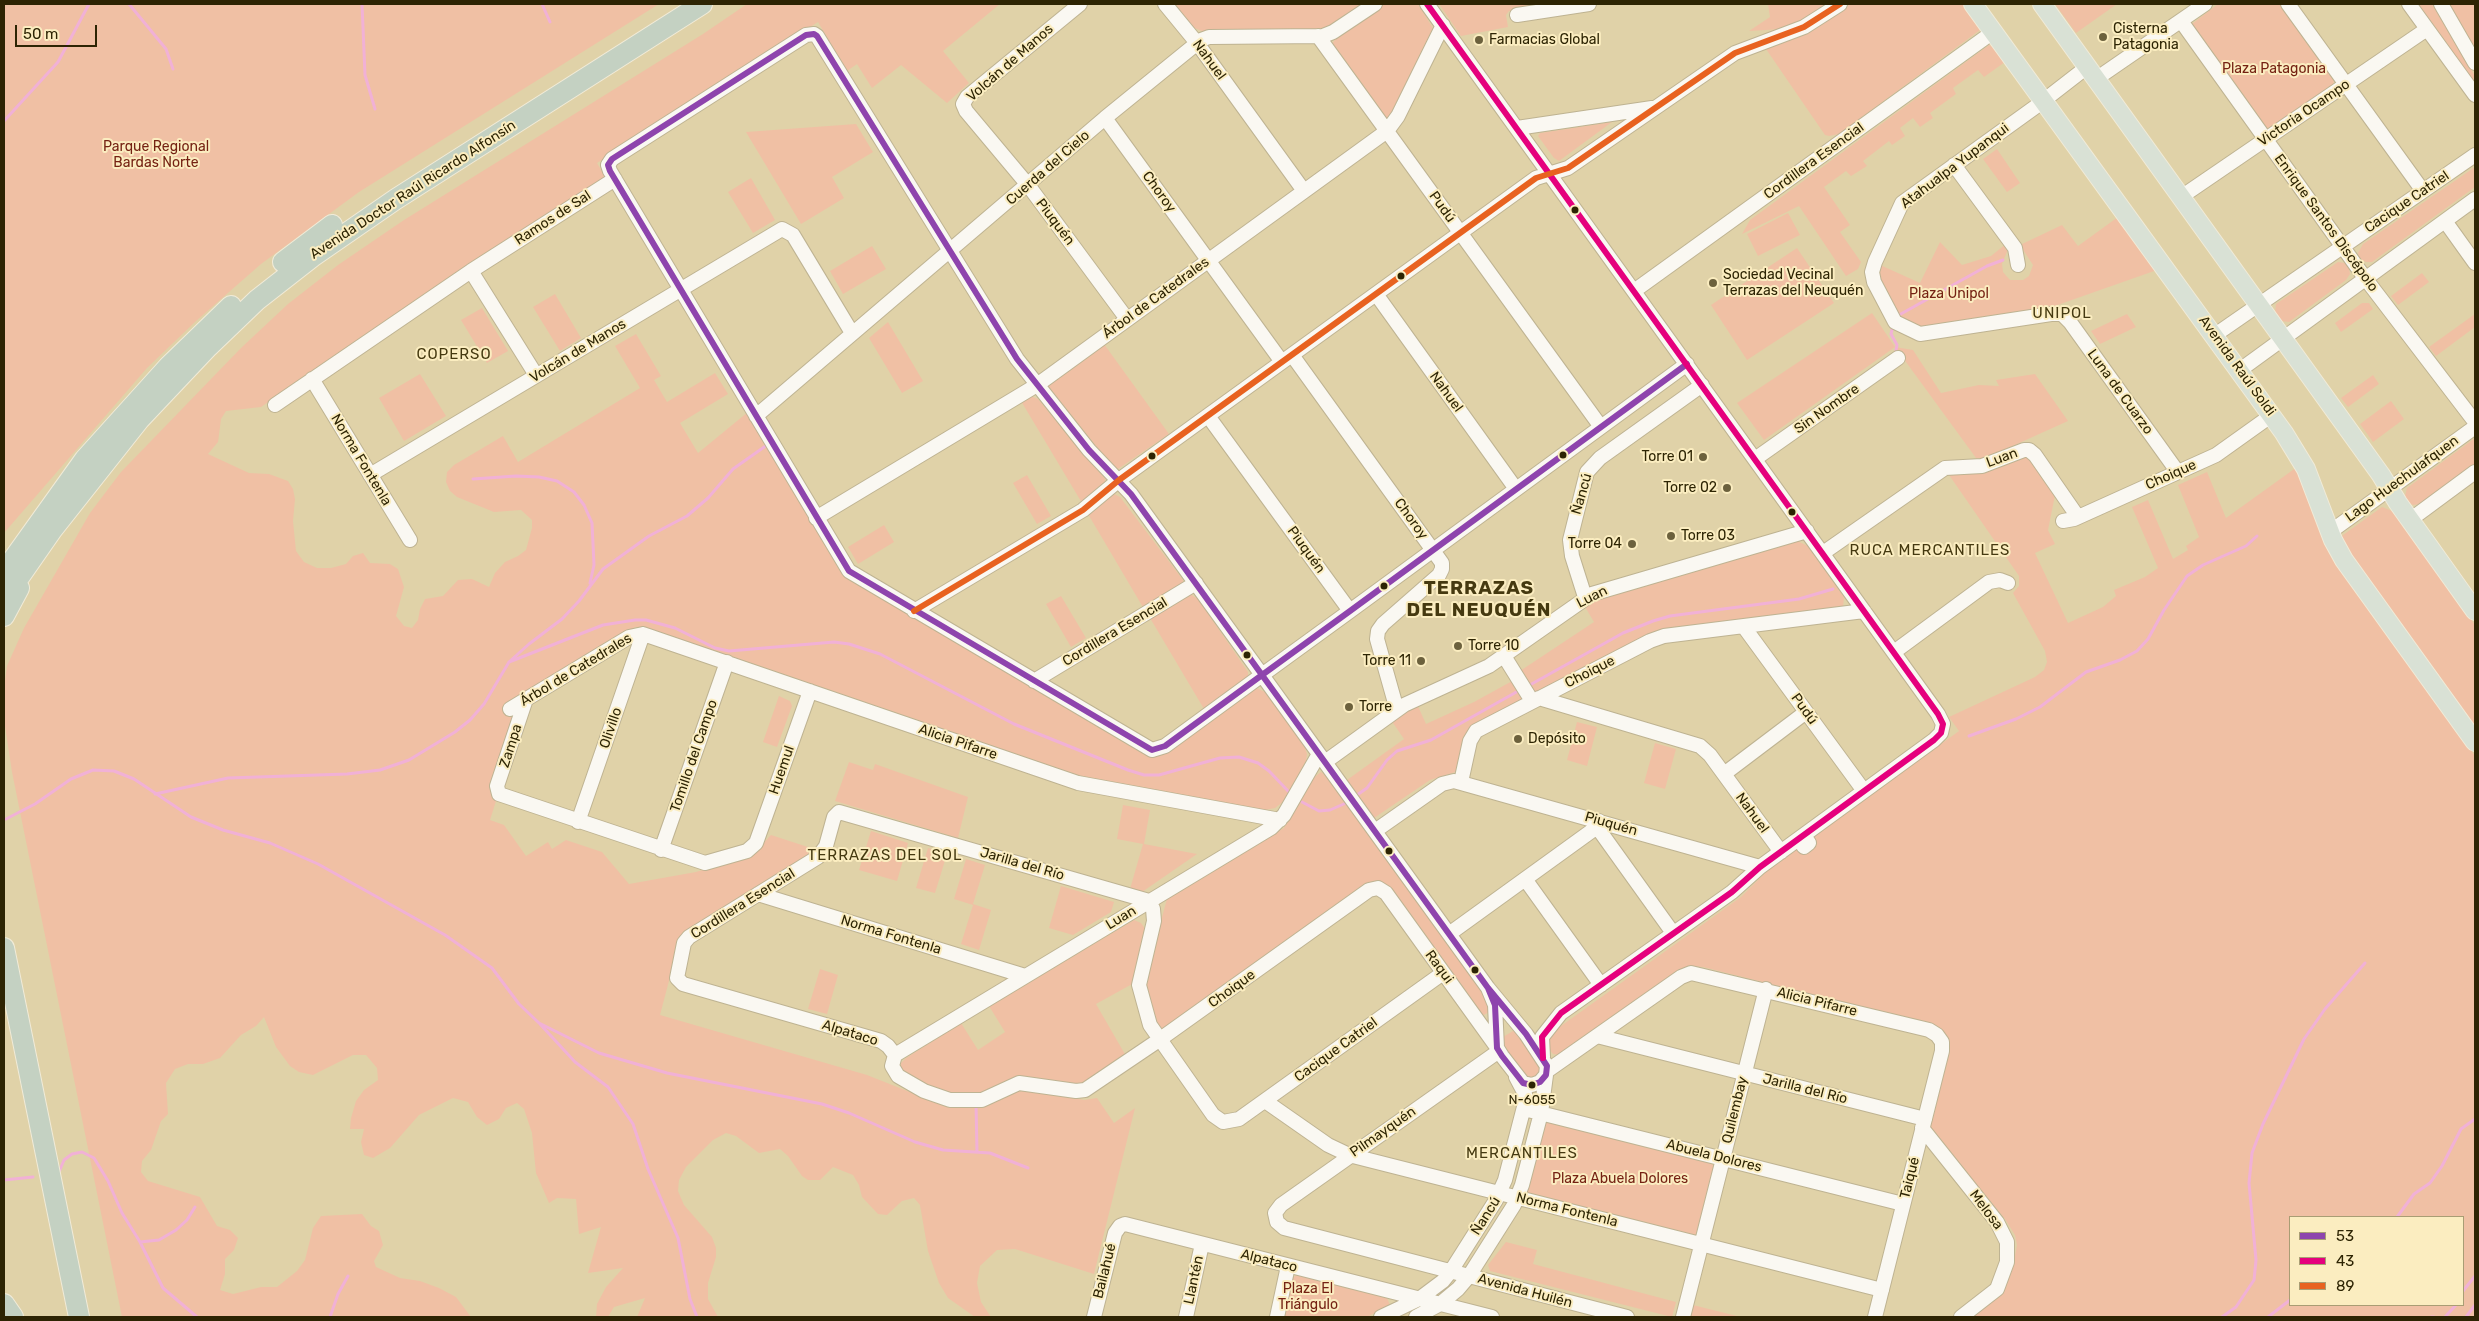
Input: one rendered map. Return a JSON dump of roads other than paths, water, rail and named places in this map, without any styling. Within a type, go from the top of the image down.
[{"type":"highway","name":"Avenida Doctor Raúl Ricardo Alfonsín","points":[[4,572],[85,459],[140,396],[194,340],[245,293],[300,249],[377,196],[677,4]]},
{"type":"highway","name":"Avenida Doctor Raúl Ricardo Alfonsín","points":[[4,598],[52,530],[139,420],[208,347],[257,300],[312,257],[396,198],[702,4]]},
{"type":"highway","points":[[4,552],[85,459]]},
{"type":"highway","points":[[4,616],[52,530]]},
{"type":"highway","points":[[4,948],[79,1317]]},
{"type":"highway","points":[[4,1304],[14,1317]]},
{"type":"main road","name":"Avenida Raúl Soldi","points":[[1973,4],[2272,415],[2300,458],[2330,532],[2348,567],[2475,742]]},
{"type":"main road","points":[[2042,4],[2283,338],[2475,611]]},
{"type":"street","name":"Volcán de Manos","points":[[963,104],[967,97],[1080,4]]},
{"type":"street","name":"Nahuel","points":[[1165,4],[1197,42],[1304,191]]},
{"type":"street","name":"Cuerda del Cielo","points":[[756,416],[1105,118],[1197,42],[1209,37],[1318,36],[1333,32],[1375,4]]},
{"type":"street","points":[[1428,4],[1894,652],[1938,714],[1943,729],[1934,740],[1760,867],[1732,892],[1561,1013],[1524,1032],[1510,1028],[1502,1032],[1498,1046]]},
{"type":"street","points":[[1517,15],[1589,4]]},
{"type":"street","points":[[914,611],[1084,510],[1119,480],[1536,178],[1568,168],[1735,53],[1804,27],[1840,4]]},
{"type":"street","name":"Atahualpa Yupanqui","points":[[2062,314],[2051,314],[1926,334],[1914,332],[1895,322],[1874,282],[1872,272],[1874,262],[1899,205],[2043,100],[2181,21],[2205,4]]},
{"type":"street","points":[[2288,4],[2423,191]]},
{"type":"street","points":[[2409,4],[2475,95]]},
{"type":"street","points":[[2441,4],[2475,63]]},
{"type":"street","name":"Enrique Santos Discépolo","points":[[2181,21],[2342,246],[2475,422]]},
{"type":"street","name":"Árbol de Catedrales","points":[[816,518],[1037,385],[1387,131],[1398,116],[1443,25]]},
{"type":"street","name":"Victoria Ocampo","points":[[2182,198],[2427,29]]},
{"type":"street","name":"Cordillera Esencial","points":[[1634,291],[1993,32]]},
{"type":"street","name":"Raqui","points":[[614,179],[608,165],[612,159],[806,36],[814,34],[820,39],[1017,359],[1097,460],[1119,480],[1196,583],[1488,988],[1524,1032],[1545,1068]]},
{"type":"street","name":"Pudú","points":[[1318,36],[1601,427]]},
{"type":"street","name":"Piuquén","points":[[963,104],[966,111],[1028,185],[1127,319]]},
{"type":"street","points":[[1517,128],[1656,107]]},
{"type":"street","name":"Choroy","points":[[1105,118],[1208,261],[1287,359],[1442,563],[1441,573],[1383,624],[1376,635],[1397,710]]},
{"type":"street","name":"Cacique Catriel","points":[[2215,335],[2475,155]]},
{"type":"street","points":[[1954,165],[2015,248],[2018,265]]},
{"type":"street","points":[[614,179],[849,571],[1146,748],[1156,750],[1165,746],[1687,364]]},
{"type":"street","name":"Ramos de Sal","points":[[275,405],[471,271],[614,179]]},
{"type":"street","points":[[2240,370],[2475,199]]},
{"type":"street","points":[[2445,221],[2475,263]]},
{"type":"street","name":"Volcán de Manos","points":[[370,475],[776,231],[786,229],[794,235],[852,333]]},
{"type":"street","points":[[471,271],[536,375]]},
{"type":"street","name":"Nahuel","points":[[1376,294],[1516,489]]},
{"type":"street","name":"Luna de Cuarzo","points":[[2062,314],[2070,322],[2177,471]]},
{"type":"street","name":"Sin Nombre","points":[[1755,459],[1898,358]]},
{"type":"street","name":"Norma Fontenla","points":[[312,379],[410,540]]},
{"type":"street","name":"Ñancú","points":[[1585,598],[1572,556],[1570,540],[1587,472],[1600,458],[1702,385]]},
{"type":"street","name":"Choique","points":[[2063,520],[2078,517],[2224,450],[2272,415]]},
{"type":"street","name":"Piuquén","points":[[1208,416],[1350,611]]},
{"type":"street","name":"Lago Huechulafquen","points":[[2330,532],[2475,427]]},
{"type":"street","name":"Luan","points":[[1823,553],[1945,468],[1982,466],[2029,450],[2078,517]]},
{"type":"street","points":[[2410,520],[2475,472]]},
{"type":"street","name":"Luan","points":[[895,1054],[1266,832],[1280,820],[1322,758],[1413,700],[1481,671],[1585,598],[1607,588],[1807,531]]},
{"type":"street","points":[[1894,652],[1990,582],[2000,580],[2008,583]]},
{"type":"street","name":"Cordillera Esencial","points":[[1034,681],[1196,583]]},
{"type":"street","name":"Choique","points":[[1461,782],[1470,741],[1476,731],[1533,698],[1656,638],[1864,611]]},
{"type":"street","name":"Pudú","points":[[1744,627],[1864,791]]},
{"type":"street","name":"Árbol de Catedrales","points":[[510,709],[629,637],[643,634]]},
{"type":"street","name":"Alicia Pifarre","points":[[643,634],[1078,783],[1280,820]]},
{"type":"street","name":"Olivillo","points":[[578,822],[643,634]]},
{"type":"street","points":[[1504,656],[1533,698],[1695,743],[1705,749],[1724,774],[1806,712]]},
{"type":"street","name":"Tomillo del Campo","points":[[661,850],[727,662]]},
{"type":"street","name":"Huemul","points":[[661,850],[705,863],[753,848],[810,691]]},
{"type":"street","name":"Zampa","points":[[526,699],[497,786],[498,793],[504,797],[578,822]]},
{"type":"street","name":"Nahuel","points":[[1724,774],[1781,852]]},
{"type":"street","points":[[1375,831],[1446,782],[1461,782]]},
{"type":"street","name":"Piuquén","points":[[1461,782],[1598,824],[1760,867]]},
{"type":"street","name":"Jarilla del Río","points":[[837,813],[844,812],[1149,901]]},
{"type":"street","name":"Cordillera Esencial","points":[[677,978],[684,943],[689,937],[822,854],[837,813]]},
{"type":"street","points":[[578,822],[661,850]]},
{"type":"street","points":[[1449,934],[1598,824],[1673,933]]},
{"type":"street","points":[[1525,879],[1601,985]]},
{"type":"street","name":"Raqui","points":[[1378,888],[1386,894],[1498,1046],[1516,1076]]},
{"type":"street","name":"Choique","points":[[1085,1090],[1159,1040],[1369,890],[1378,888]]},
{"type":"street","name":"Norma Fontenla","points":[[758,894],[1025,976]]},
{"type":"street","points":[[1149,901],[1153,909],[1154,921],[1139,985],[1150,1025],[1159,1040]]},
{"type":"street","name":"Cacique Catriel","points":[[1159,1040],[1213,1115],[1219,1121],[1226,1123],[1239,1119],[1443,973]]},
{"type":"street","name":"Alicia Pifarre","points":[[1597,1036],[1681,977],[1691,973],[1766,989],[1929,1030],[1940,1038]]},
{"type":"street","name":"Alpataco","points":[[677,978],[683,984],[881,1042],[888,1046],[895,1054],[892,1066],[898,1076],[924,1091],[950,1100],[982,1100],[1019,1083],[1076,1091],[1085,1090]]},
{"type":"street","name":"Raqui","points":[[1488,988],[1495,1005],[1498,1046]]},
{"type":"street","name":"Quilembay","points":[[1683,1317],[1766,989]]},
{"type":"street","points":[[1516,1076],[1523,1083],[1532,1085],[1540,1082],[1545,1068],[1542,1037],[1561,1013]]},
{"type":"street","points":[[1545,1068],[1597,1036]]},
{"type":"street","name":"Jarilla del Río","points":[[1597,1036],[1744,1073],[1924,1124]]},
{"type":"street","name":"Taiqué","points":[[1875,1317],[1942,1051],[1940,1038]]},
{"type":"street","name":"Pilmayquén","points":[[1447,1276],[1284,1228],[1274,1218],[1277,1209],[1281,1205],[1498,1046]]},
{"type":"street","name":"Ñancú","points":[[1416,1317],[1452,1295],[1469,1276],[1518,1198],[1541,1113],[1545,1068]]},
{"type":"street","name":"Ñancú","points":[[1381,1317],[1419,1299],[1447,1276],[1500,1194],[1524,1108],[1525,1094],[1516,1076]]},
{"type":"street","name":"Norma Fontenla","points":[[1265,1101],[1328,1146],[1349,1156],[1882,1290]]},
{"type":"street","name":"Abuela Dolores","points":[[1524,1108],[1903,1204]]},
{"type":"street","name":"Melosa","points":[[1924,1124],[1997,1222],[2007,1242],[2007,1262],[1997,1289],[1961,1317]]},
{"type":"street","name":"Alpataco","points":[[1120,1226],[1128,1225],[1419,1299]]},
{"type":"street","name":"Bailahué","points":[[1094,1317],[1115,1233],[1120,1226]]},
{"type":"street","name":"Llantén","points":[[1186,1317],[1202,1244]]},
{"type":"street","points":[[1277,1317],[1288,1266]]},
{"type":"street","points":[[1447,1276],[1452,1295],[1463,1313]]},
{"type":"street","name":"Avenida Huilén","points":[[1447,1276],[1469,1276],[1628,1317]]},
{"type":"street","points":[[1419,1299],[1440,1304],[1463,1313],[1492,1317]]},
{"type":"waterway","points":[[4,121],[58,62],[89,4]]},
{"type":"waterway","points":[[129,4],[166,49],[173,69]]},
{"type":"waterway","points":[[362,4],[365,75],[375,109]]},
{"type":"waterway","points":[[542,4],[550,22]]},
{"type":"waterway","points":[[1897,318],[1899,315],[1987,266],[2003,260]]},
{"type":"waterway","points":[[1893,326],[1891,334],[1897,345],[1896,350]]},
{"type":"waterway","points":[[155,794],[228,778],[347,774],[380,770],[409,760],[455,732],[470,720],[484,704],[509,662],[562,619],[579,601],[603,569],[649,536],[687,516],[708,498],[733,469],[767,445]]},
{"type":"waterway","points":[[473,479],[516,476],[539,477],[557,481],[574,492],[584,505],[592,523],[594,565],[590,583]]},
{"type":"waterway","points":[[1969,736],[2016,719],[2040,707],[2086,672],[2120,660],[2137,651],[2148,639],[2164,610],[2187,576],[2203,565],[2246,546],[2257,536]]},
{"type":"waterway","points":[[1528,686],[1623,633],[1653,621],[1670,616],[1799,599],[1833,589]]},
{"type":"waterway","points":[[509,662],[603,625],[635,620],[646,620],[675,628],[715,648],[729,651],[834,642],[849,644],[880,654],[1014,724],[1128,770],[1144,775],[1159,775],[1220,758],[1239,757],[1258,763],[1269,771],[1289,792]]},
{"type":"waterway","points":[[1357,795],[1367,788],[1387,760],[1397,751],[1431,740],[1520,690]]},
{"type":"waterway","points":[[6,819],[35,804],[71,779],[93,770],[114,771],[134,779],[191,817],[223,830],[270,843],[318,864],[445,935],[492,968],[519,1004],[539,1023],[599,1053],[667,1073],[822,1104],[849,1113],[915,1142],[943,1150],[990,1153],[1028,1168]]},
{"type":"waterway","points":[[1302,802],[1319,811],[1330,810],[1346,803]]},
{"type":"waterway","points":[[2222,1317],[2236,1307],[2254,1280],[2256,1260],[2249,1183],[2252,1153],[2263,1124],[2304,1039],[2325,1009],[2365,963]]},
{"type":"waterway","points":[[540,1024],[575,1062],[608,1087],[633,1124],[648,1169],[678,1238],[690,1299],[697,1317]]},
{"type":"waterway","points":[[976,1103],[977,1152]]},
{"type":"waterway","points":[[2398,1216],[2414,1194],[2430,1183],[2442,1166],[2461,1129],[2475,1119]]},
{"type":"waterway","points":[[59,1172],[64,1160],[72,1154],[82,1152],[94,1158],[108,1181],[122,1213],[140,1242],[163,1288],[197,1317]]},
{"type":"waterway","points":[[4,1180],[33,1177]]},
{"type":"waterway","points":[[140,1242],[159,1240],[176,1230],[187,1220],[195,1207]]},
{"type":"waterway","points":[[330,1317],[338,1294],[348,1276]]},
{"type":"waterway","points":[[2464,1290],[2475,1276]]},
{"type":"waterway","points":[[2268,1317],[2289,1301]]},
{"type":"waterway","points":[[2466,1317],[2475,1305]]},
{"type":"waterway","points":[[2445,1317],[2455,1306]]},
{"type":"place","name":"Cisterna Patagonia","points":[[2103,37]]},
{"type":"place","name":"Farmacias Global","points":[[1479,40]]},
{"type":"place","name":"Sociedad Vecinal Terrazas del Neuquén","points":[[1713,283]]},
{"type":"place","name":"Torre 01","points":[[1703,457]]},
{"type":"place","name":"Torre 02","points":[[1727,488]]},
{"type":"place","name":"Torre 03","points":[[1671,536]]},
{"type":"place","name":"Torre 04","points":[[1632,544]]},
{"type":"place","name":"Torre 10","points":[[1458,646]]},
{"type":"place","name":"Torre 11","points":[[1421,661]]},
{"type":"place","name":"Torre","points":[[1349,707]]},
{"type":"place","name":"Depósito","points":[[1518,739]]},
{"type":"place","name":"N-6055","points":[[1532,1085]]},
{"type":"district","name":"UNIPOL","points":[[2062,314]]},
{"type":"district","name":"COPERSO","points":[[454,355]]},
{"type":"district","name":"RUCA MERCANTILES","points":[[1930,551]]},
{"type":"district","name":"TERRAZAS DEL NEUQUÉN","points":[[1479,600]]},
{"type":"district","name":"TERRAZAS DEL SOL","points":[[885,856]]},
{"type":"district","name":"MERCANTILES","points":[[1522,1154]]},
{"type":"park label","name":"Plaza Patagonia","points":[[2274,69]]},
{"type":"park label","name":"Parque Regional Bardas Norte","points":[[156,156]]},
{"type":"park label","name":"Plaza Unipol","points":[[1949,294]]},
{"type":"park label","name":"Plaza Abuela Dolores","points":[[1620,1179]]},
{"type":"park label","name":"Plaza El Triángulo","points":[[1308,1298]]}]
